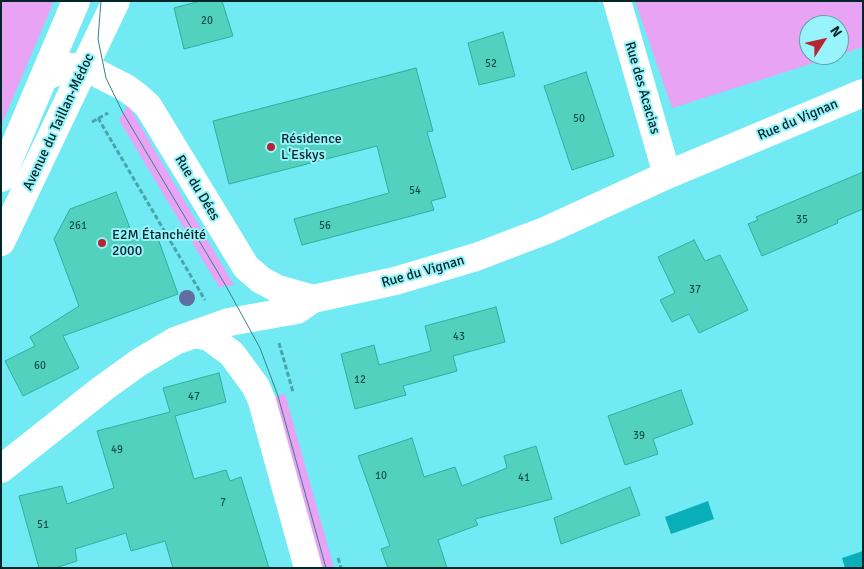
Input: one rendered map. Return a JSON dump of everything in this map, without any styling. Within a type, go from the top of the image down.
[{"type":"street","name":"Avenue du Taillan-Médoc","points":[[1,178],[76,1]]},
{"type":"street","name":"Avenue du Taillan-Médoc","points":[[1,242],[116,1]]},
{"type":"street","name":"Rue des Acacias","points":[[617,1],[667,176]]},
{"type":"street","points":[[45,77],[66,67],[80,78]]},
{"type":"street","name":"Rue du Dées","points":[[80,78],[126,88],[148,106],[246,267],[261,280],[278,289],[313,299]]},
{"type":"street","name":"Rue du Vignan","points":[[1,469],[138,363],[175,341],[220,325],[298,310],[313,299],[395,281],[476,257],[547,230],[863,92]]},
{"type":"street","points":[[194,334],[209,338],[232,354],[256,387],[262,401],[308,568]]},
{"type":"path","points":[[80,78],[84,94],[220,325]]},
{"type":"shaded area","points":[[1,1],[54,1],[1,126]]},
{"type":"shaded area","points":[[635,1],[863,1],[863,47],[849,52],[849,15],[799,15],[799,65],[807,65],[672,108]]},
{"type":"shaded area","points":[[128,105],[234,285],[219,287],[119,120]]},
{"type":"shaded area","points":[[285,394],[334,568],[317,568],[269,398]]},
{"type":"water","points":[[708,501],[714,519],[671,534],[665,517]]},
{"type":"water","points":[[863,551],[863,568],[845,568],[842,558]]},
{"type":"building","points":[[200,1],[222,1],[233,36],[184,49],[174,8]]},
{"type":"building","points":[[503,32],[515,76],[479,85],[468,43]]},
{"type":"building","points":[[416,68],[433,131],[427,132],[446,197],[431,201],[434,210],[302,245],[294,219],[389,193],[377,146],[229,184],[213,121]]},
{"type":"building","points":[[586,72],[614,156],[572,170],[544,86]]},
{"type":"building","points":[[863,172],[863,209],[837,220],[838,223],[762,256],[748,224],[758,220],[756,217]]},
{"type":"building","points":[[116,192],[135,241],[156,233],[178,294],[63,336],[79,368],[23,396],[5,361],[35,346],[30,337],[79,306],[54,239],[70,209]]},
{"type":"building","points":[[694,240],[705,261],[720,255],[748,310],[699,333],[689,314],[672,322],[660,300],[675,293],[658,257]]},
{"type":"building","points":[[496,307],[505,342],[453,356],[457,371],[403,386],[406,395],[355,409],[341,354],[374,345],[379,365],[431,351],[425,326]]},
{"type":"building","points":[[219,373],[226,402],[175,416],[194,479],[226,470],[230,481],[241,477],[269,568],[173,568],[165,541],[131,551],[126,533],[75,549],[77,561],[55,568],[39,568],[19,496],[62,486],[67,504],[114,488],[97,431],[170,412],[163,388]]},
{"type":"building","points":[[681,390],[693,424],[653,439],[658,454],[625,465],[608,416]]},
{"type":"building","points":[[412,438],[424,477],[455,467],[462,486],[507,468],[504,456],[536,446],[552,499],[475,519],[478,525],[438,540],[447,568],[388,568],[381,549],[390,546],[358,456]]},
{"type":"building","points":[[630,487],[640,515],[561,544],[554,518]]},
{"type":"tram line","points":[[101,1],[98,39],[106,78],[123,113],[226,286],[260,348],[278,396],[326,568]]},
{"type":"place","name":"Résidence L'Eskys","points":[[271,147]]},
{"type":"place","name":"E2M Étanchéité 2000","points":[[102,243]]}]
